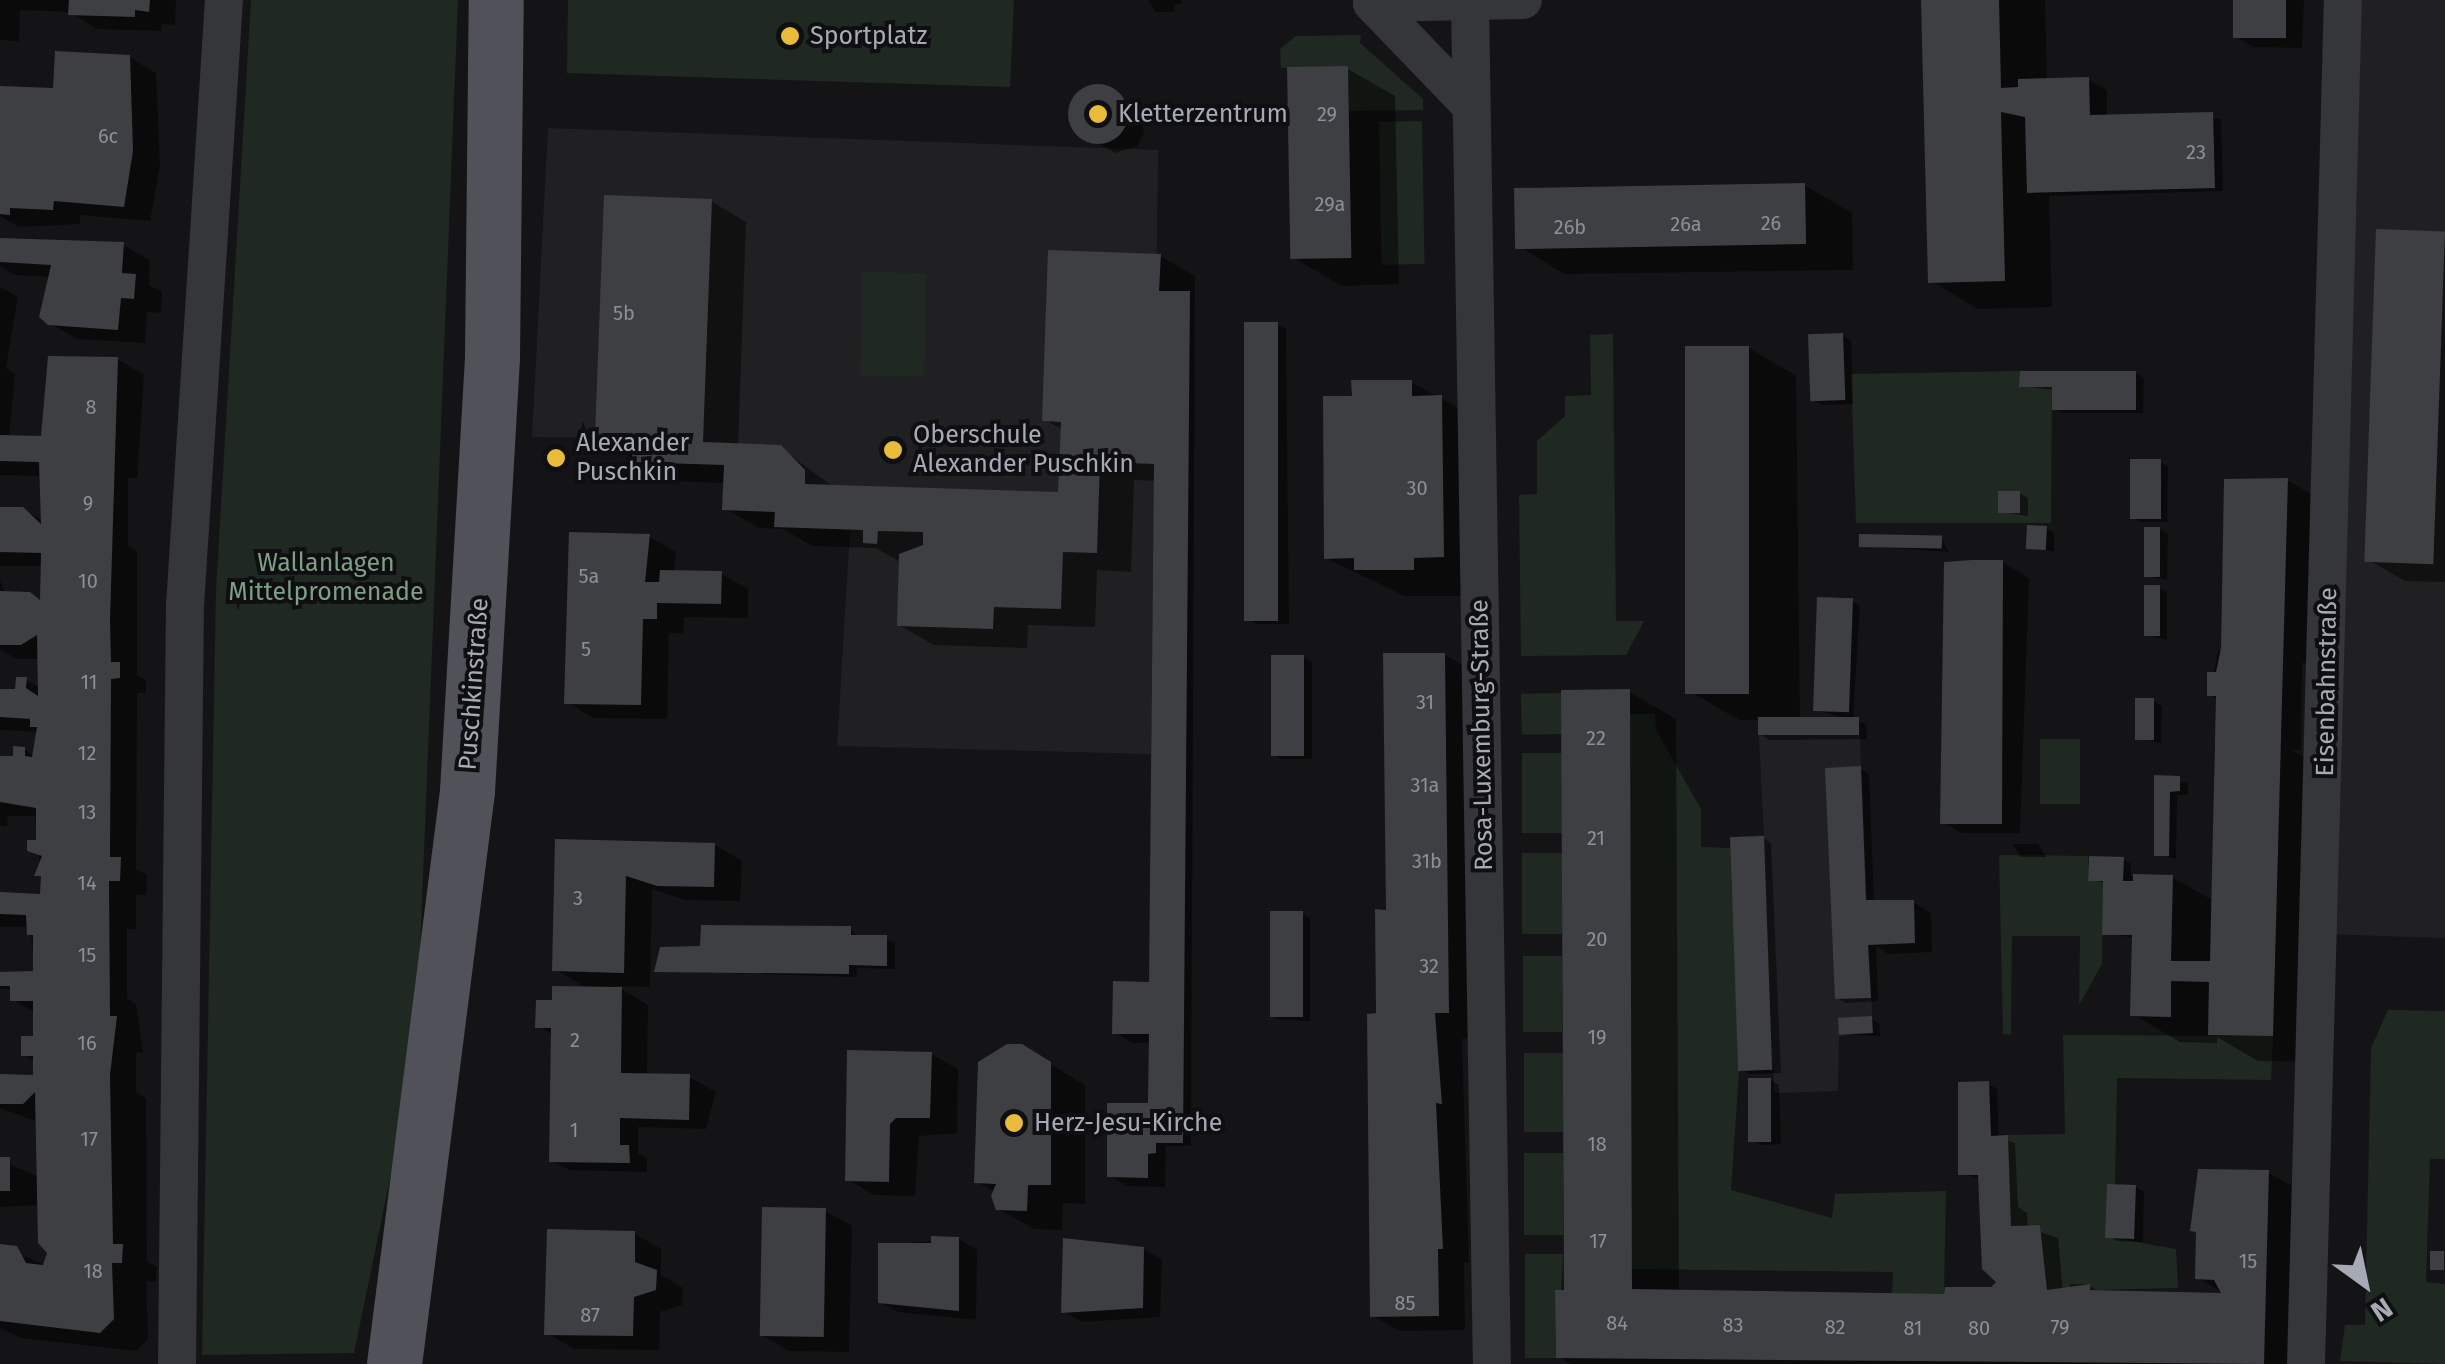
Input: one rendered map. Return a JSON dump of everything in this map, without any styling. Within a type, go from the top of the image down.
[{"type":"main road","name":"Puschkinstraße","points":[[394,1364],[438,1062],[468,771],[492,357],[496,0]]},
{"type":"street","points":[[177,1364],[185,606],[224,0]]},
{"type":"street","points":[[1471,106],[1372,2],[1524,0]]},
{"type":"street","name":"Eisenbahnstraße","points":[[2306,1364],[2344,0]]},
{"type":"street","name":"Rosa-Luxemburg-Straße","points":[[1470,1],[1492,1364]]},
{"type":"shaded area","points":[[2343,0],[2445,0],[2445,938],[2321,934]]},
{"type":"shaded area","name":"Oberschule Alexander Puschkin","points":[[548,128],[1158,150],[1151,754],[837,746],[850,530],[774,527],[774,512],[722,510],[724,465],[632,462],[632,438],[532,437]]},
{"type":"shaded area","points":[[1859,717],[1873,1033],[1839,1036],[1838,1091],[1774,1093],[1774,1070],[1739,1071],[1730,837],[1764,835],[1758,718]]},
{"type":"green space","name":"Wallanlagen Mittelpromenade","points":[[251,0],[458,0],[416,1053],[354,1353],[202,1355],[216,590]]},
{"type":"green space","name":"Sportplatz","points":[[568,0],[1014,0],[1010,87],[567,73]]},
{"type":"green space","points":[[1361,35],[1360,43],[1423,99],[1423,110],[1349,111],[1348,66],[1281,68],[1280,49],[1296,36]]},
{"type":"green space","points":[[1422,121],[1424,264],[1382,265],[1379,122]]},
{"type":"green space","points":[[862,272],[926,273],[924,377],[860,376]]},
{"type":"green space","points":[[1613,334],[1616,621],[1644,621],[1626,655],[1521,656],[1519,495],[1537,494],[1537,441],[1565,416],[1565,396],[1591,395],[1590,335]]},
{"type":"green space","points":[[2020,371],[2020,387],[2052,387],[2051,523],[1856,523],[1851,374]]},
{"type":"green space","points":[[1561,693],[1562,734],[1522,735],[1521,694]]},
{"type":"green space","points":[[1630,714],[1655,714],[1656,730],[1701,809],[1701,847],[1730,848],[1739,1071],[1731,1190],[1832,1218],[1835,1194],[1946,1191],[1944,1294],[1892,1294],[1893,1272],[1632,1269]]},
{"type":"green space","points":[[2040,739],[2080,739],[2080,804],[2040,804]]},
{"type":"green space","points":[[1522,753],[1562,753],[1562,833],[1522,833]]},
{"type":"green space","points":[[1522,853],[1562,853],[1562,934],[1522,934]]},
{"type":"green space","points":[[1999,855],[2088,856],[2088,880],[2103,881],[2102,964],[2079,1005],[2080,936],[2012,936],[2011,1035],[2003,1034]]},
{"type":"green space","points":[[1523,956],[1562,956],[1562,1032],[1523,1032]]},
{"type":"green space","points":[[2388,1010],[2445,1011],[2445,1159],[2430,1159],[2426,1282],[2445,1284],[2445,1364],[2340,1361],[2345,1325],[2365,1325],[2371,1048]]},
{"type":"green space","points":[[2063,1035],[2273,1036],[2271,1080],[2117,1078],[2115,1185],[2107,1185],[2107,1237],[2176,1249],[2178,1288],[2090,1290],[2090,1284],[2070,1284],[2070,1290],[2047,1290],[2040,1225],[2011,1226],[2008,1135],[2065,1134]]},
{"type":"green space","points":[[1524,1053],[1563,1053],[1563,1132],[1524,1132]]},
{"type":"green space","points":[[1524,1153],[1563,1153],[1563,1235],[1524,1235]]},
{"type":"green space","points":[[1525,1254],[1564,1254],[1564,1290],[1555,1290],[1556,1358],[1525,1358]]},
{"type":"building","points":[[69,0],[150,0],[149,12],[135,10],[135,17],[68,15]]},
{"type":"building","points":[[1921,0],[1999,0],[2001,88],[2018,87],[2018,79],[2089,77],[2090,115],[2213,112],[2215,188],[2027,193],[2025,117],[2001,112],[2005,281],[1928,283]]},
{"type":"building","points":[[2233,0],[2286,0],[2286,38],[2233,38]]},
{"type":"building","points":[[55,51],[130,55],[133,151],[124,207],[54,201],[53,210],[10,208],[10,215],[0,214],[0,86],[53,88]]},
{"type":"building","points":[[1348,66],[1351,258],[1290,259],[1287,67]]},
{"type":"building","name":"Kletterzentrum","points":[[1098,84],[1119,93],[1128,114],[1119,135],[1098,144],[1077,135],[1068,114],[1077,93]]},
{"type":"building","points":[[1805,183],[1806,244],[1515,249],[1514,188]]},
{"type":"building","points":[[604,195],[712,199],[703,442],[781,445],[805,470],[805,484],[1058,492],[1061,422],[1042,421],[1048,250],[1161,254],[1159,291],[1190,291],[1183,1143],[1156,1143],[1156,1153],[1148,1154],[1148,1178],[1107,1177],[1107,1103],[1148,1103],[1149,1034],[1112,1034],[1113,981],[1149,982],[1154,464],[1100,462],[1097,553],[1063,552],[1061,609],[994,607],[993,629],[897,626],[899,554],[923,545],[923,532],[878,531],[877,544],[863,543],[863,530],[774,527],[775,512],[722,510],[724,465],[632,462],[633,438],[595,437]]},
{"type":"building","points":[[2376,229],[2445,231],[2433,564],[2364,562]]},
{"type":"building","points":[[0,238],[124,242],[122,273],[136,274],[134,299],[121,298],[118,330],[48,325],[39,317],[51,265],[0,262]]},
{"type":"building","points":[[1244,322],[1278,322],[1278,621],[1244,621]]},
{"type":"building","points":[[1843,333],[1845,400],[1810,401],[1808,334]]},
{"type":"building","points":[[1685,346],[1749,346],[1749,694],[1685,694]]},
{"type":"building","points":[[48,356],[118,357],[110,620],[111,662],[120,662],[120,678],[111,679],[110,857],[121,857],[120,881],[109,881],[110,1016],[117,1016],[110,1075],[113,1244],[123,1244],[122,1263],[112,1263],[114,1319],[100,1333],[0,1321],[0,1244],[17,1246],[26,1263],[43,1265],[47,1253],[38,1243],[35,1092],[23,1104],[0,1104],[0,1074],[33,1075],[33,1056],[21,1056],[21,1036],[33,1036],[33,1001],[10,1001],[10,986],[0,986],[0,972],[33,971],[33,935],[27,935],[26,915],[0,914],[0,892],[40,894],[41,876],[34,876],[42,856],[27,851],[27,840],[36,840],[36,808],[0,802],[0,756],[13,756],[13,746],[25,747],[25,756],[32,757],[37,727],[30,727],[30,719],[0,717],[0,689],[15,689],[16,677],[27,677],[26,688],[38,696],[37,635],[21,645],[0,645],[0,591],[30,592],[40,600],[41,553],[0,552],[0,507],[23,507],[41,524],[39,462],[0,461],[0,435],[41,436]]},
{"type":"building","points":[[2020,371],[2136,371],[2136,410],[2052,410],[2052,387],[2019,387]]},
{"type":"building","points":[[1351,380],[1412,380],[1412,396],[1442,395],[1444,557],[1414,558],[1414,570],[1354,570],[1354,558],[1324,559],[1323,396],[1352,396]]},
{"type":"building","points":[[2130,459],[2161,459],[2161,519],[2130,519]]},
{"type":"building","points":[[2288,478],[2273,1036],[2208,1035],[2209,982],[2171,981],[2171,1017],[2130,1016],[2132,935],[2102,935],[2103,881],[2088,881],[2089,856],[2124,857],[2123,881],[2133,881],[2133,874],[2173,875],[2171,961],[2210,961],[2216,696],[2207,696],[2207,672],[2216,672],[2221,648],[2224,479]]},
{"type":"building","points":[[1998,491],[2020,491],[2020,513],[1998,513]]},
{"type":"building","points":[[2027,525],[2047,526],[2046,550],[2026,549]]},
{"type":"building","points":[[2144,527],[2160,527],[2160,577],[2144,577]]},
{"type":"building","points":[[569,532],[650,534],[645,582],[659,582],[660,570],[722,571],[721,604],[657,603],[657,619],[643,619],[641,705],[564,704]]},
{"type":"building","points":[[1859,534],[1942,535],[1942,548],[1859,547]]},
{"type":"building","points":[[2003,560],[2002,824],[1940,824],[1944,562]]},
{"type":"building","points":[[2144,585],[2160,585],[2160,636],[2144,636]]},
{"type":"building","points":[[1817,597],[1853,598],[1849,712],[1813,711]]},
{"type":"building","points":[[1383,653],[1445,653],[1449,1013],[1435,1013],[1442,1104],[1436,1103],[1443,1249],[1438,1249],[1439,1316],[1370,1317],[1367,1014],[1376,1013],[1375,909],[1386,910]]},
{"type":"building","points":[[1271,655],[1304,655],[1304,756],[1271,756]]},
{"type":"building","points":[[1630,689],[1632,1289],[1944,1294],[1945,1287],[1991,1287],[1996,1282],[1982,1269],[1978,1175],[1958,1175],[1958,1082],[1989,1081],[1991,1136],[2008,1135],[2011,1226],[2040,1225],[2047,1290],[2090,1284],[2090,1290],[2221,1293],[2214,1280],[2195,1279],[2196,1232],[2190,1231],[2198,1169],[2269,1170],[2264,1364],[1556,1358],[1555,1290],[1564,1290],[1561,690]]},
{"type":"building","points":[[2135,698],[2154,698],[2154,740],[2135,740]]},
{"type":"building","points":[[1758,717],[1859,717],[1859,735],[1758,735]]},
{"type":"building","points":[[1861,766],[1866,900],[1914,900],[1915,943],[1868,945],[1871,998],[1835,999],[1825,768]]},
{"type":"building","points":[[2154,775],[2180,776],[2180,791],[2170,792],[2169,856],[2154,856]]},
{"type":"building","points":[[1764,836],[1772,1070],[1738,1071],[1730,837]]},
{"type":"building","points":[[555,839],[715,843],[714,887],[657,886],[626,876],[624,973],[552,971]]},
{"type":"building","points":[[1270,911],[1303,911],[1303,1017],[1270,1017]]},
{"type":"building","points":[[701,925],[851,926],[851,935],[887,935],[887,966],[849,965],[849,974],[654,972],[660,947],[700,946]]},
{"type":"building","points":[[552,986],[622,987],[621,1073],[690,1074],[689,1120],[620,1118],[620,1145],[629,1145],[630,1163],[549,1162],[551,1028],[535,1028],[536,1000],[552,1000]]},
{"type":"building","points":[[1872,1016],[1873,1033],[1839,1035],[1838,1018]]},
{"type":"building","name":"Herz-Jesu-Kirche","points":[[1007,1044],[1022,1044],[1051,1062],[1051,1185],[1028,1185],[1027,1211],[996,1210],[991,1196],[996,1184],[974,1183],[978,1062]]},
{"type":"building","points":[[847,1050],[932,1052],[930,1118],[896,1118],[890,1124],[889,1182],[845,1181]]},
{"type":"building","points":[[1748,1078],[1771,1078],[1771,1142],[1748,1142]]},
{"type":"building","points":[[0,1157],[10,1157],[10,1191],[0,1191]]},
{"type":"building","points":[[2107,1184],[2136,1185],[2134,1239],[2105,1238]]},
{"type":"building","points":[[762,1207],[826,1208],[824,1337],[760,1336]]},
{"type":"building","points":[[547,1229],[635,1231],[635,1262],[657,1270],[656,1290],[634,1297],[633,1336],[544,1335]]},
{"type":"building","points":[[931,1236],[959,1237],[959,1311],[878,1303],[878,1243],[931,1243]]},
{"type":"building","points":[[1063,1238],[1144,1247],[1143,1308],[1061,1313]]},
{"type":"building","points":[[2430,1251],[2444,1251],[2444,1270],[2430,1270]]},
{"type":"place","name":"Sportplatz","points":[[790,36]]},
{"type":"place","name":"Kletterzentrum","points":[[1098,114]]},
{"type":"place","name":"Oberschule Alexander Puschkin","points":[[893,450]]},
{"type":"place","name":"Alexander Puschkin","points":[[556,458]]},
{"type":"place","name":"Herz-Jesu-Kirche","points":[[1014,1123]]}]
